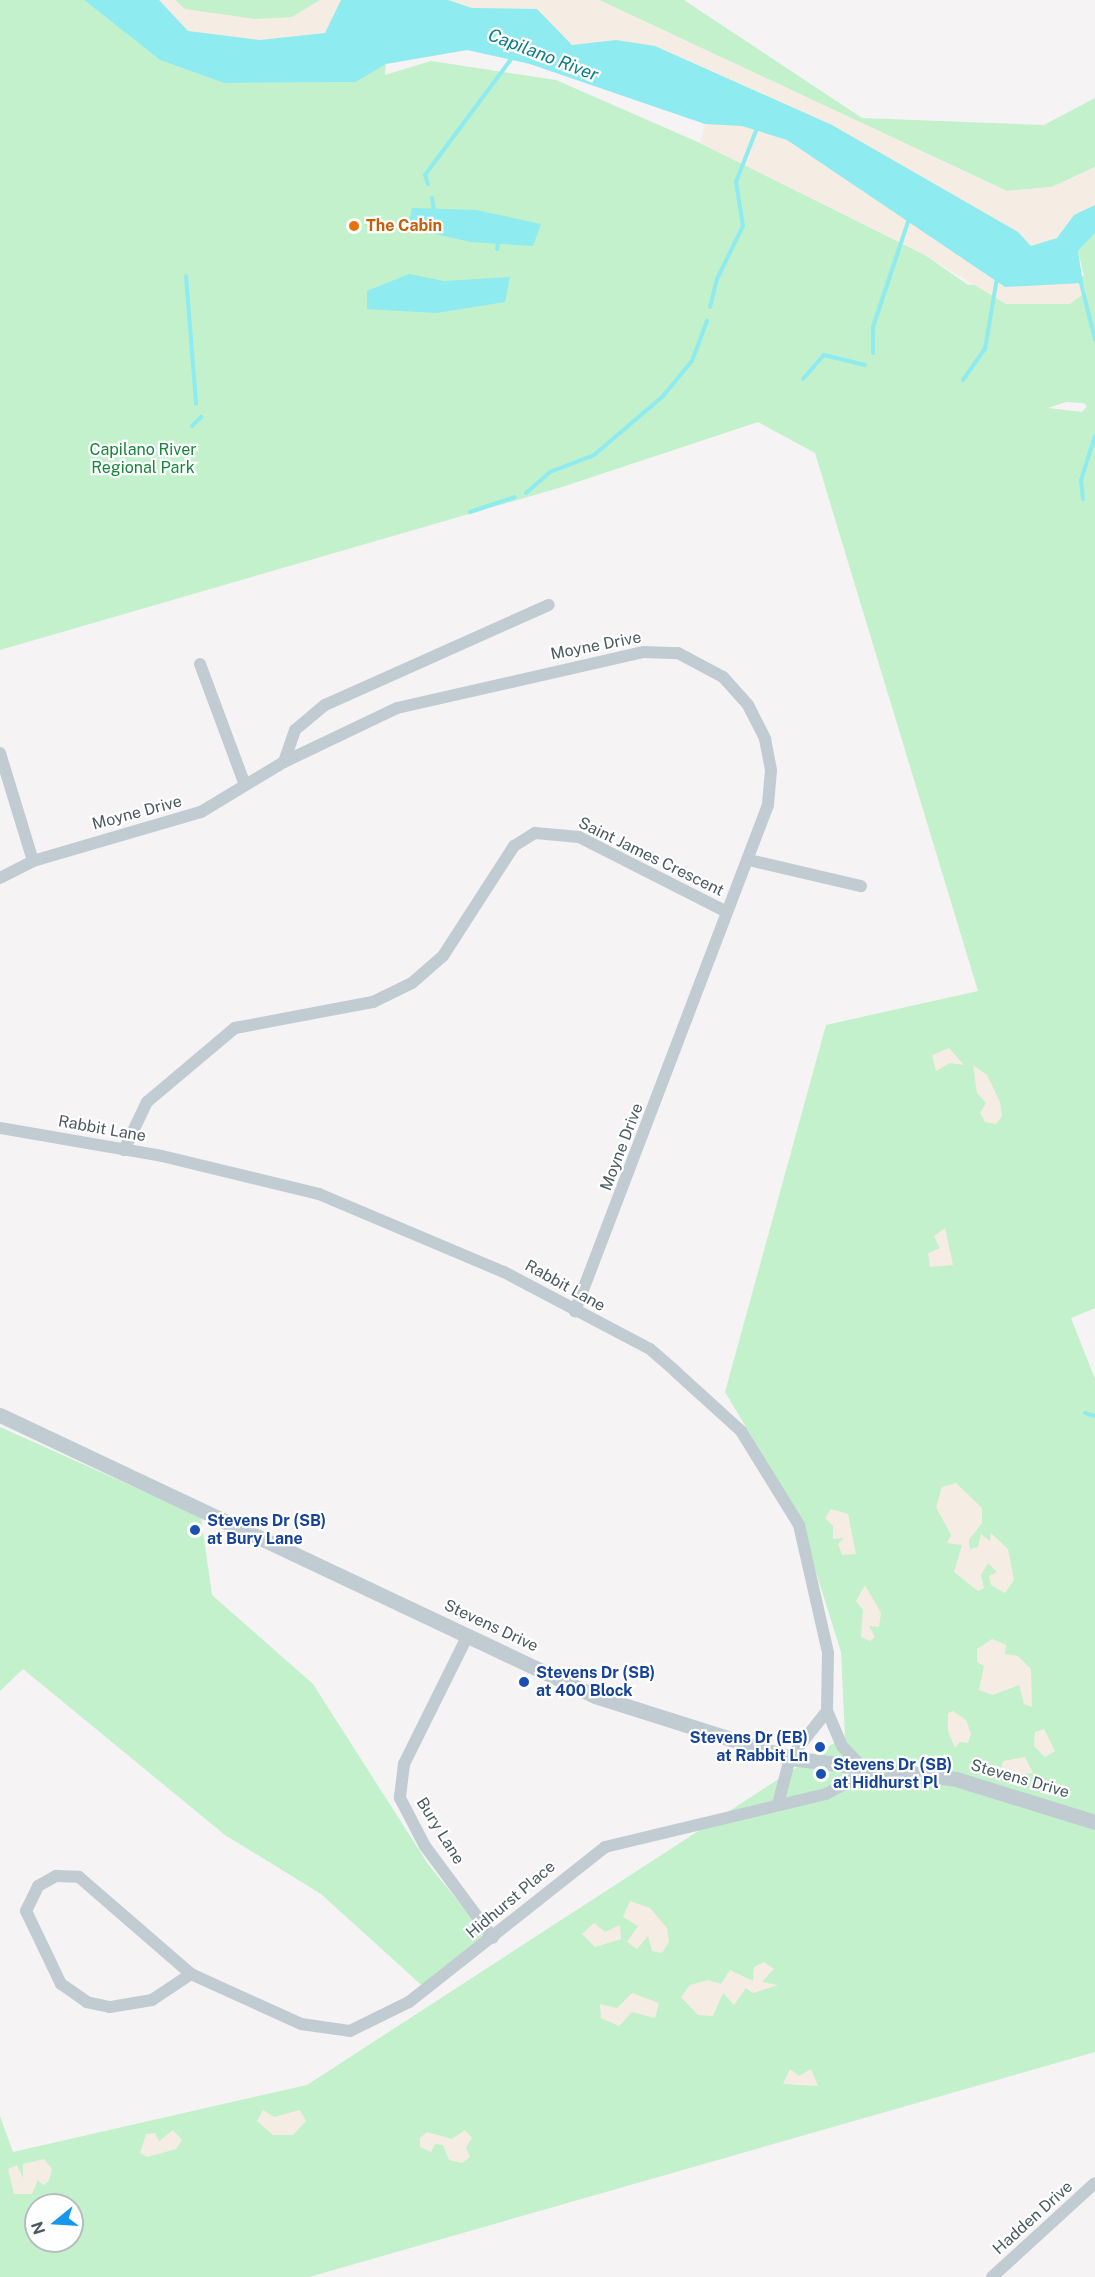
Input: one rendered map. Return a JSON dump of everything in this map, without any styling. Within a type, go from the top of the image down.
[{"type":"street","points":[[284,762],[295,730],[324,705],[549,605]]},
{"type":"street","name":"Moyne Drive","points":[[0,878],[33,861],[201,812],[284,762],[397,708],[645,652],[678,653],[735,688],[765,739],[771,788],[749,860],[725,911],[575,1311]]},
{"type":"street","points":[[200,664],[245,785]]},
{"type":"street","points":[[0,753],[33,861]]},
{"type":"street","name":"Saint James Crescent","points":[[123,1150],[147,1102],[235,1028],[373,1002],[412,983],[443,956],[514,846],[534,833],[579,837],[725,911]]},
{"type":"street","points":[[749,860],[861,886]]},
{"type":"street","name":"Rabbit Lane","points":[[0,1128],[123,1150],[319,1194],[504,1272],[650,1349],[741,1431],[799,1525],[828,1653],[827,1711]]},
{"type":"street","name":"Stevens Drive","points":[[0,1415],[595,1696],[790,1758],[867,1772],[956,1779],[1095,1822]]},
{"type":"street","name":"Bury Lane","points":[[468,1635],[404,1764],[400,1798],[425,1846],[493,1938]]},
{"type":"street","points":[[778,1804],[790,1758],[827,1711],[842,1746],[867,1772]]},
{"type":"street","name":"Hidhurst Place","points":[[191,1974],[152,2000],[110,2007],[87,2002],[61,1984],[39,1948],[26,1911],[38,1886],[56,1876],[79,1877],[191,1974],[301,2024],[350,2031],[409,2002],[493,1938],[605,1846],[826,1794],[867,1772]]},
{"type":"street","name":"Hadden Drive","points":[[992,2277],[1095,2183]]},
{"type":"green space","name":"Capilano River Regional Park","points":[[0,0],[391,0],[385,75],[431,61],[556,80],[700,143],[925,255],[968,285],[1084,276],[1078,251],[1095,233],[1095,1308],[1071,1318],[1095,1379],[1095,2052],[309,2277],[0,2277],[0,2116],[13,2152],[307,2085],[845,1736],[841,1652],[798,1514],[725,1392],[826,1025],[978,991],[815,453],[758,422],[562,487],[0,650]],"holes":[[[1066,402],[1084,403],[1087,406],[1082,412],[1048,408]]]},
{"type":"green space","points":[[599,0],[684,0],[862,118],[1044,125],[1095,98],[1095,167],[1052,187],[1007,191]]},
{"type":"green space","points":[[0,1427],[201,1517],[212,1595],[313,1684],[428,1864],[486,1936],[428,1991],[321,1894],[225,1835],[23,1669],[0,1691]]},
{"type":"sand","points":[[84,0],[175,0],[185,9],[255,19],[292,17],[320,0],[599,0],[1006,191],[1052,187],[1095,167],[1095,205],[1074,215],[1079,284],[1083,283],[1086,292],[1070,304],[1006,304],[925,255],[700,143],[705,124],[530,64],[467,50],[386,64],[356,82],[224,83],[160,60]]},
{"type":"sand","points":[[949,1048],[964,1065],[950,1063],[936,1071],[932,1055]]},
{"type":"sand","points":[[973,1065],[987,1075],[1000,1102],[1002,1116],[996,1124],[985,1122],[980,1113],[986,1103],[977,1093]]},
{"type":"sand","points":[[945,1228],[953,1265],[930,1267],[928,1253],[940,1248],[934,1236]]},
{"type":"sand","points":[[956,1483],[982,1508],[982,1523],[969,1540],[970,1549],[978,1547],[981,1534],[990,1541],[991,1533],[1008,1549],[1014,1580],[1005,1593],[991,1585],[989,1576],[997,1572],[988,1563],[981,1575],[984,1588],[978,1591],[954,1572],[962,1545],[947,1543],[951,1535],[936,1507],[942,1487]]},
{"type":"sand","points":[[831,1509],[848,1514],[856,1554],[842,1555],[838,1544],[844,1538],[833,1539],[833,1526],[825,1518]]},
{"type":"sand","points":[[865,1585],[881,1613],[879,1627],[869,1626],[875,1637],[870,1641],[861,1637],[863,1610],[856,1601]]},
{"type":"sand","points":[[992,1639],[1006,1645],[1005,1654],[1018,1656],[1031,1669],[1032,1707],[1024,1704],[1019,1685],[993,1695],[979,1690],[984,1666],[977,1662],[977,1649]]},
{"type":"sand","points":[[953,1711],[966,1720],[971,1734],[968,1743],[960,1742],[955,1748],[948,1731],[948,1713]]},
{"type":"sand","points":[[1044,1729],[1055,1751],[1045,1757],[1034,1746],[1035,1732]]},
{"type":"sand","points":[[1025,1757],[1033,1773],[1009,1777],[1001,1770],[1003,1761]]},
{"type":"sand","points":[[630,1901],[650,1908],[667,1928],[669,1942],[662,1953],[652,1951],[648,1936],[637,1949],[627,1942],[638,1926],[623,1917]]},
{"type":"sand","points":[[594,1923],[605,1932],[620,1925],[621,1939],[595,1947],[582,1934]]},
{"type":"sand","points":[[764,1962],[774,1969],[762,1982],[778,1985],[753,1993],[746,1988],[734,2005],[723,1993],[713,2016],[698,2015],[681,1997],[690,1985],[708,1980],[721,1984],[730,1970],[753,1981],[754,1967]]},
{"type":"sand","points":[[632,1993],[659,2003],[655,2018],[632,2012],[619,2026],[601,2018],[600,2004],[617,2008]]},
{"type":"sand","points":[[790,2069],[799,2076],[811,2069],[818,2086],[783,2084]]},
{"type":"sand","points":[[263,2110],[274,2117],[300,2110],[306,2121],[293,2135],[273,2135],[257,2121]]},
{"type":"sand","points":[[173,2130],[182,2140],[176,2149],[147,2157],[140,2153],[146,2134],[155,2133],[159,2141]]},
{"type":"sand","points":[[465,2130],[472,2138],[466,2147],[470,2157],[462,2163],[449,2160],[443,2145],[435,2144],[431,2152],[420,2147],[420,2138],[427,2132],[452,2139]]},
{"type":"sand","points":[[44,2159],[52,2169],[49,2181],[43,2185],[38,2180],[32,2193],[14,2194],[8,2169],[17,2165],[23,2178],[23,2164]]},
{"type":"water","name":"Capilano River","points":[[84,0],[159,0],[188,31],[260,40],[325,33],[341,0],[448,0],[472,8],[537,9],[572,45],[616,40],[655,46],[832,125],[1018,232],[1031,246],[1057,238],[1074,215],[1095,205],[1095,233],[1078,251],[1083,283],[1005,287],[787,140],[742,126],[705,124],[530,64],[467,50],[386,64],[356,82],[224,83],[160,60]]},
{"type":"water","points":[[412,208],[476,210],[541,224],[533,246],[471,242],[408,228]]},
{"type":"water","points":[[409,274],[444,281],[510,277],[505,302],[436,313],[367,309],[367,291]]},
{"type":"waterway","name":"Capilano River","points":[[428,184],[425,175],[512,58]]},
{"type":"waterway","points":[[710,307],[717,279],[743,226],[736,182],[757,128]]},
{"type":"waterway","points":[[432,198],[434,209]]},
{"type":"waterway","points":[[873,353],[873,327],[909,219]]},
{"type":"waterway","points":[[497,249],[498,244]]},
{"type":"waterway","points":[[186,276],[196,404]]},
{"type":"waterway","points":[[963,380],[985,349],[997,278]]},
{"type":"waterway","points":[[1080,279],[1095,339]]},
{"type":"waterway","points":[[526,493],[550,472],[594,455],[663,396],[692,361],[707,321]]},
{"type":"waterway","points":[[803,379],[824,355],[865,365]]},
{"type":"waterway","points":[[192,426],[201,417]]},
{"type":"waterway","points":[[1083,499],[1081,480],[1095,436]]},
{"type":"waterway","points":[[470,512],[515,497]]},
{"type":"waterway","points":[[1085,1413],[1095,1416]]},
{"type":"place","name":"The Cabin","points":[[354,226]]},
{"type":"place","name":"Stevens Dr (SB) at Bury Lane","points":[[195,1530]]},
{"type":"place","name":"Stevens Dr (SB) at 400 Block","points":[[524,1682]]},
{"type":"place","name":"Stevens Dr (EB) at Rabbit Ln","points":[[820,1747]]},
{"type":"place","name":"Stevens Dr (SB) at Hidhurst Pl","points":[[821,1774]]}]
